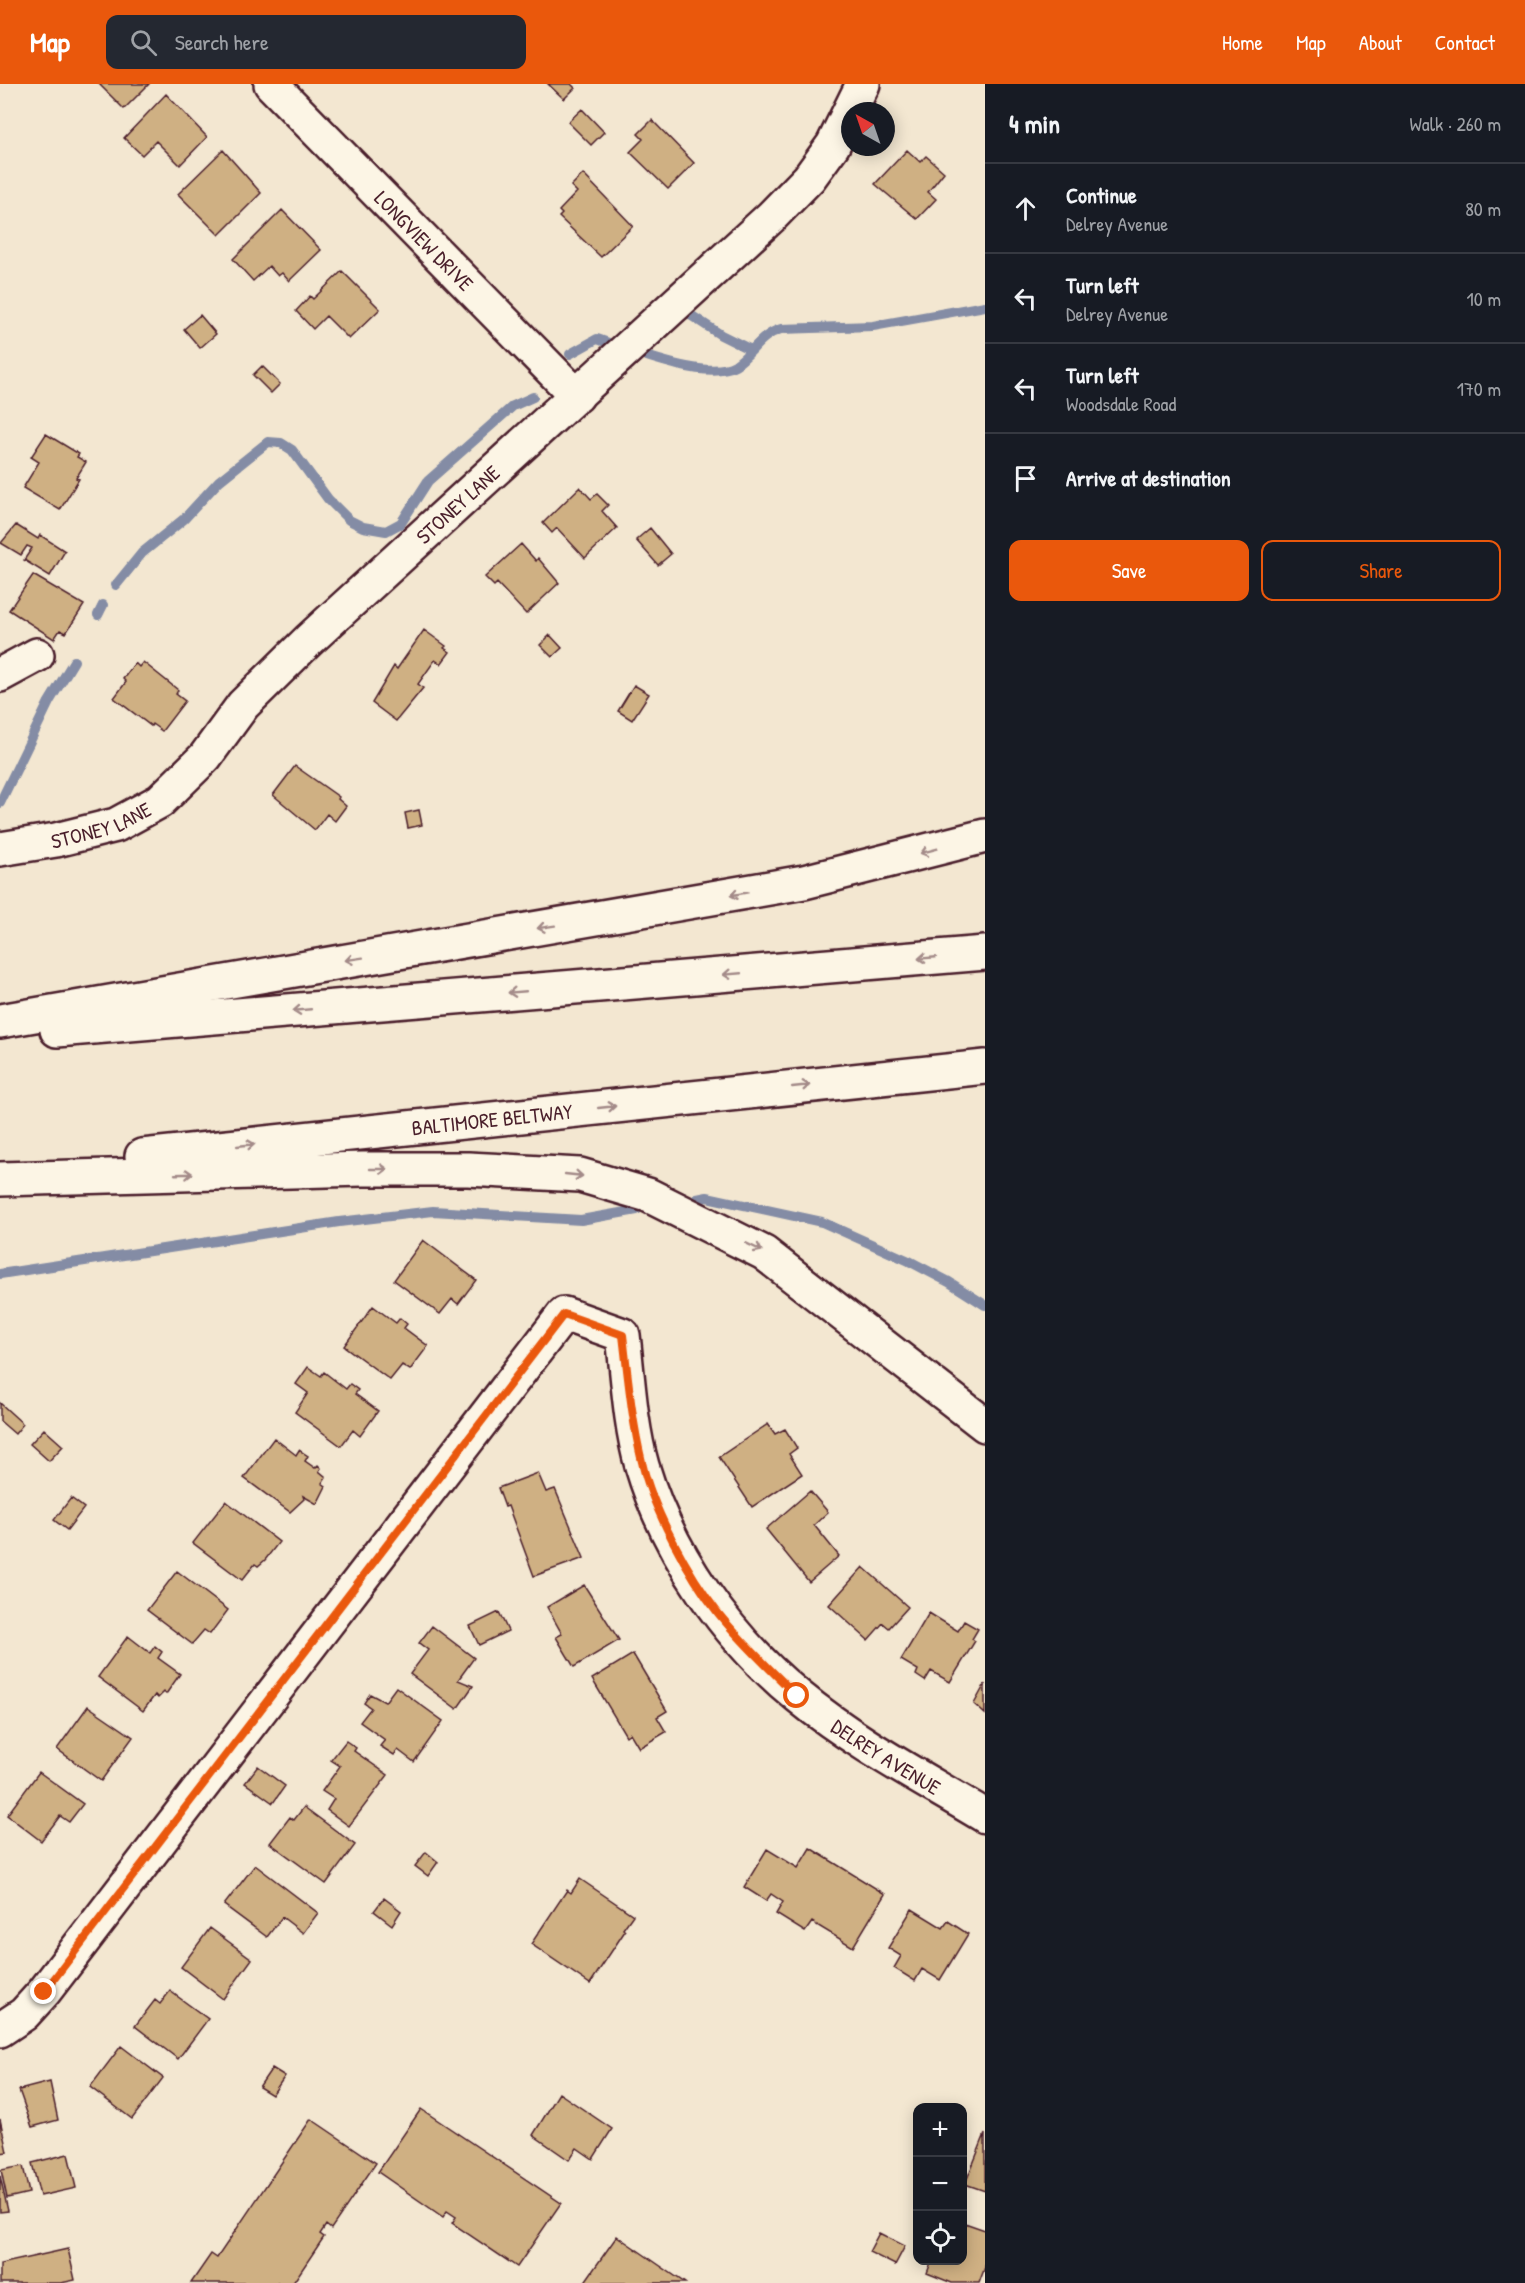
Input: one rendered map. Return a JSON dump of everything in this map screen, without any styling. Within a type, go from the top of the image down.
[{"type":"main road","name":"LONGVIEW DRIVE","points":[[271,84],[577,396]]},
{"type":"main road","name":"STONEY LANE","points":[[0,849],[56,840],[116,825],[160,801],[205,757],[243,705],[309,640],[771,217],[809,178],[833,145],[863,84]]},
{"type":"main road","points":[[0,675],[37,655]]},
{"type":"main road","points":[[0,1021],[804,882],[985,836]]},
{"type":"main road","points":[[0,1035],[985,953]]},
{"type":"main road","name":"BALTIMORE BELTWAY","points":[[0,1171],[985,1067]]},
{"type":"main road","points":[[0,1179],[374,1169],[468,1169],[580,1175],[648,1195],[764,1252],[985,1425]]},
{"type":"main road","name":"DELREY AVENUE","points":[[0,2030],[24,2014],[44,1992],[564,1314],[623,1335],[633,1419],[642,1465],[660,1514],[717,1612],[760,1660],[797,1696],[849,1733],[985,1816]]},
{"type":"building","points":[[99,84],[149,84],[124,109]]},
{"type":"building","points":[[548,84],[571,84],[575,88],[564,99]]},
{"type":"building","points":[[166,94],[207,137],[180,165],[156,141],[142,155],[124,138]]},
{"type":"building","points":[[582,109],[604,132],[591,145],[568,122]]},
{"type":"building","points":[[652,120],[694,163],[668,189],[630,152],[643,139],[638,134]]},
{"type":"building","points":[[223,150],[261,193],[219,235],[178,194]]},
{"type":"building","points":[[907,150],[920,162],[926,156],[944,172],[928,192],[936,199],[917,219],[875,184]]},
{"type":"building","points":[[583,174],[633,226],[601,257],[559,217],[562,214],[559,211],[577,192],[571,186]]},
{"type":"building","points":[[282,210],[321,250],[289,281],[282,273],[278,276],[269,266],[253,281],[233,259]]},
{"type":"building","points":[[342,271],[380,309],[349,339],[326,316],[313,329],[296,311],[310,296],[313,299]]},
{"type":"building","points":[[200,315],[216,334],[200,348],[184,329]]},
{"type":"building","points":[[262,366],[280,384],[271,393],[253,375]]},
{"type":"building","points":[[46,434],[79,454],[77,457],[86,462],[76,478],[79,479],[60,510],[23,488],[39,462],[31,457]]},
{"type":"building","points":[[580,487],[591,499],[597,494],[608,505],[602,511],[617,528],[585,558],[557,528],[552,533],[543,523]]},
{"type":"building","points":[[16,525],[38,539],[40,535],[65,551],[50,576],[24,560],[32,548],[27,546],[21,555],[1,543]]},
{"type":"building","points":[[650,528],[671,554],[658,565],[636,540]]},
{"type":"building","points":[[521,544],[536,561],[538,558],[559,583],[526,614],[497,583],[494,586],[485,577]]},
{"type":"building","points":[[33,575],[84,605],[66,633],[60,630],[54,639],[9,610]]},
{"type":"building","points":[[424,630],[446,646],[444,648],[450,652],[441,664],[435,660],[418,684],[423,688],[396,721],[372,703],[394,666],[397,669]]},
{"type":"building","points":[[550,635],[562,648],[552,657],[540,645]]},
{"type":"building","points":[[143,662],[178,690],[176,694],[185,701],[162,731],[152,724],[151,726],[114,698],[126,682],[123,679],[135,663],[139,667]]},
{"type":"building","points":[[634,685],[649,694],[632,720],[618,711]]},
{"type":"building","points":[[295,766],[339,797],[338,799],[346,806],[335,821],[327,814],[315,830],[273,795]]},
{"type":"building","points":[[419,810],[422,825],[408,828],[405,813]]},
{"type":"building","points":[[423,1240],[476,1280],[458,1304],[452,1299],[440,1314],[394,1280]]},
{"type":"building","points":[[373,1306],[396,1323],[400,1318],[407,1324],[404,1328],[428,1346],[410,1370],[402,1365],[390,1380],[344,1346]]},
{"type":"building","points":[[308,1367],[321,1376],[324,1372],[346,1389],[350,1384],[358,1390],[355,1394],[378,1411],[360,1436],[353,1430],[341,1446],[295,1412],[308,1393],[296,1384]]},
{"type":"building","points":[[0,1403],[23,1424],[15,1434],[0,1421]]},
{"type":"building","points":[[768,1424],[775,1434],[785,1429],[797,1448],[789,1454],[802,1474],[752,1507],[719,1457]]},
{"type":"building","points":[[44,1429],[63,1446],[49,1461],[30,1444]]},
{"type":"building","points":[[274,1438],[296,1455],[299,1450],[308,1456],[305,1461],[315,1468],[318,1465],[321,1468],[319,1471],[326,1477],[322,1483],[326,1486],[317,1504],[303,1496],[304,1499],[290,1512],[244,1478]]},
{"type":"building","points":[[538,1473],[546,1492],[555,1489],[584,1558],[534,1576],[508,1506],[505,1507],[498,1488]]},
{"type":"building","points":[[810,1491],[828,1512],[814,1525],[839,1556],[809,1582],[766,1529]]},
{"type":"building","points":[[71,1498],[84,1508],[67,1530],[54,1520]]},
{"type":"building","points":[[226,1501],[279,1542],[265,1560],[258,1566],[255,1564],[242,1580],[193,1543]]},
{"type":"building","points":[[863,1567],[908,1607],[889,1628],[883,1623],[868,1640],[829,1605]]},
{"type":"building","points":[[177,1571],[228,1610],[210,1634],[204,1630],[192,1644],[147,1610]]},
{"type":"building","points":[[584,1585],[619,1640],[574,1667],[556,1637],[562,1634],[547,1607]]},
{"type":"building","points":[[499,1612],[508,1631],[479,1645],[470,1626]]},
{"type":"building","points":[[929,1613],[958,1631],[964,1621],[978,1629],[972,1639],[975,1641],[950,1682],[931,1671],[925,1681],[916,1675],[918,1670],[901,1660]]},
{"type":"building","points":[[432,1626],[474,1658],[458,1680],[473,1686],[457,1709],[410,1674],[428,1650],[419,1643]]},
{"type":"building","points":[[128,1636],[150,1653],[155,1646],[162,1652],[158,1658],[180,1674],[166,1694],[164,1692],[158,1698],[155,1695],[143,1711],[98,1677]]},
{"type":"building","points":[[633,1654],[667,1711],[657,1717],[666,1732],[639,1748],[630,1733],[626,1736],[592,1679]]},
{"type":"building","points":[[985,1684],[985,1714],[974,1704]]},
{"type":"building","points":[[396,1687],[443,1721],[414,1762],[398,1750],[394,1755],[380,1746],[385,1740],[360,1722],[371,1708],[364,1703],[370,1694],[385,1702]]},
{"type":"building","points":[[88,1706],[133,1737],[101,1781],[57,1749]]},
{"type":"building","points":[[346,1741],[356,1748],[354,1751],[388,1775],[349,1826],[327,1810],[334,1799],[322,1791],[340,1766],[331,1760]]},
{"type":"building","points":[[258,1766],[285,1786],[273,1803],[245,1783]]},
{"type":"building","points":[[39,1772],[83,1804],[69,1822],[60,1816],[41,1841],[7,1815]]},
{"type":"building","points":[[304,1807],[355,1845],[326,1884],[270,1843],[290,1817],[294,1820]]},
{"type":"building","points":[[810,1848],[885,1894],[853,1947],[812,1922],[805,1932],[776,1914],[783,1902],[771,1894],[766,1901],[744,1887],[767,1849],[798,1868]]},
{"type":"building","points":[[426,1852],[438,1862],[428,1876],[415,1866]]},
{"type":"building","points":[[255,1865],[318,1913],[303,1933],[282,1917],[267,1937],[224,1905]]},
{"type":"building","points":[[580,1879],[633,1915],[590,1984],[531,1944],[567,1890],[571,1893]]},
{"type":"building","points":[[384,1898],[401,1911],[392,1925],[374,1911]]},
{"type":"building","points":[[912,1909],[943,1928],[948,1921],[968,1934],[940,1980],[922,1969],[915,1981],[894,1968],[901,1956],[888,1948]]},
{"type":"building","points":[[210,1928],[252,1959],[223,1999],[181,1967]]},
{"type":"building","points":[[170,1991],[208,2019],[178,2059],[135,2026],[155,2000],[160,2004]]},
{"type":"building","points":[[121,2046],[163,2078],[132,2119],[90,2087]]},
{"type":"building","points":[[272,2068],[285,2076],[272,2095],[259,2087]]},
{"type":"building","points":[[50,2082],[58,2120],[32,2127],[19,2090]]},
{"type":"building","points":[[559,2093],[612,2129],[593,2159],[577,2148],[569,2160],[533,2135]]},
{"type":"building","points":[[421,2109],[561,2203],[517,2267],[452,2223],[456,2217],[447,2211],[443,2217],[378,2172]]},
{"type":"building","points":[[0,2119],[7,2152],[0,2153]]},
{"type":"building","points":[[311,2119],[376,2163],[331,2229],[326,2225],[320,2234],[324,2237],[293,2283],[191,2283],[211,2254],[217,2258]]},
{"type":"building","points":[[985,2134],[985,2191],[967,2185],[967,2179]]},
{"type":"building","points":[[68,2154],[76,2188],[40,2196],[32,2163]]},
{"type":"building","points":[[23,2166],[29,2193],[7,2198],[1,2170]]},
{"type":"building","points":[[0,2176],[8,2211],[0,2212]]},
{"type":"building","points":[[967,2224],[985,2230],[985,2267],[979,2283],[952,2283],[927,2273],[930,2265],[967,2265]]},
{"type":"building","points":[[879,2233],[905,2246],[895,2265],[869,2252]]},
{"type":"building","points":[[617,2236],[685,2283],[584,2283]]},
{"type":"building","points":[[68,2249],[75,2280],[61,2283],[0,2283],[0,2264]]},
{"type":"waterway","points":[[570,354],[597,339],[687,367],[706,370],[722,369],[741,361],[762,340],[781,329],[873,326],[985,306]]},
{"type":"waterway","points":[[689,314],[721,335],[751,350]]},
{"type":"waterway","points":[[116,585],[142,553],[184,519],[219,481],[268,442],[281,443],[292,450],[328,499],[349,520],[363,527],[386,531],[401,523],[428,481],[513,406],[533,397]]},
{"type":"waterway","points":[[98,615],[103,605]]},
{"type":"waterway","points":[[0,803],[49,702],[74,661]]},
{"type":"waterway","points":[[697,1199],[707,1197],[822,1222],[909,1261],[949,1282],[985,1305]]},
{"type":"waterway","points":[[0,1274],[339,1222],[433,1211],[581,1220],[637,1210]]},
{"type":"route","points":[[44,1992],[564,1314],[623,1335],[633,1419],[642,1465],[660,1514],[717,1612],[760,1660],[797,1696]]}]
